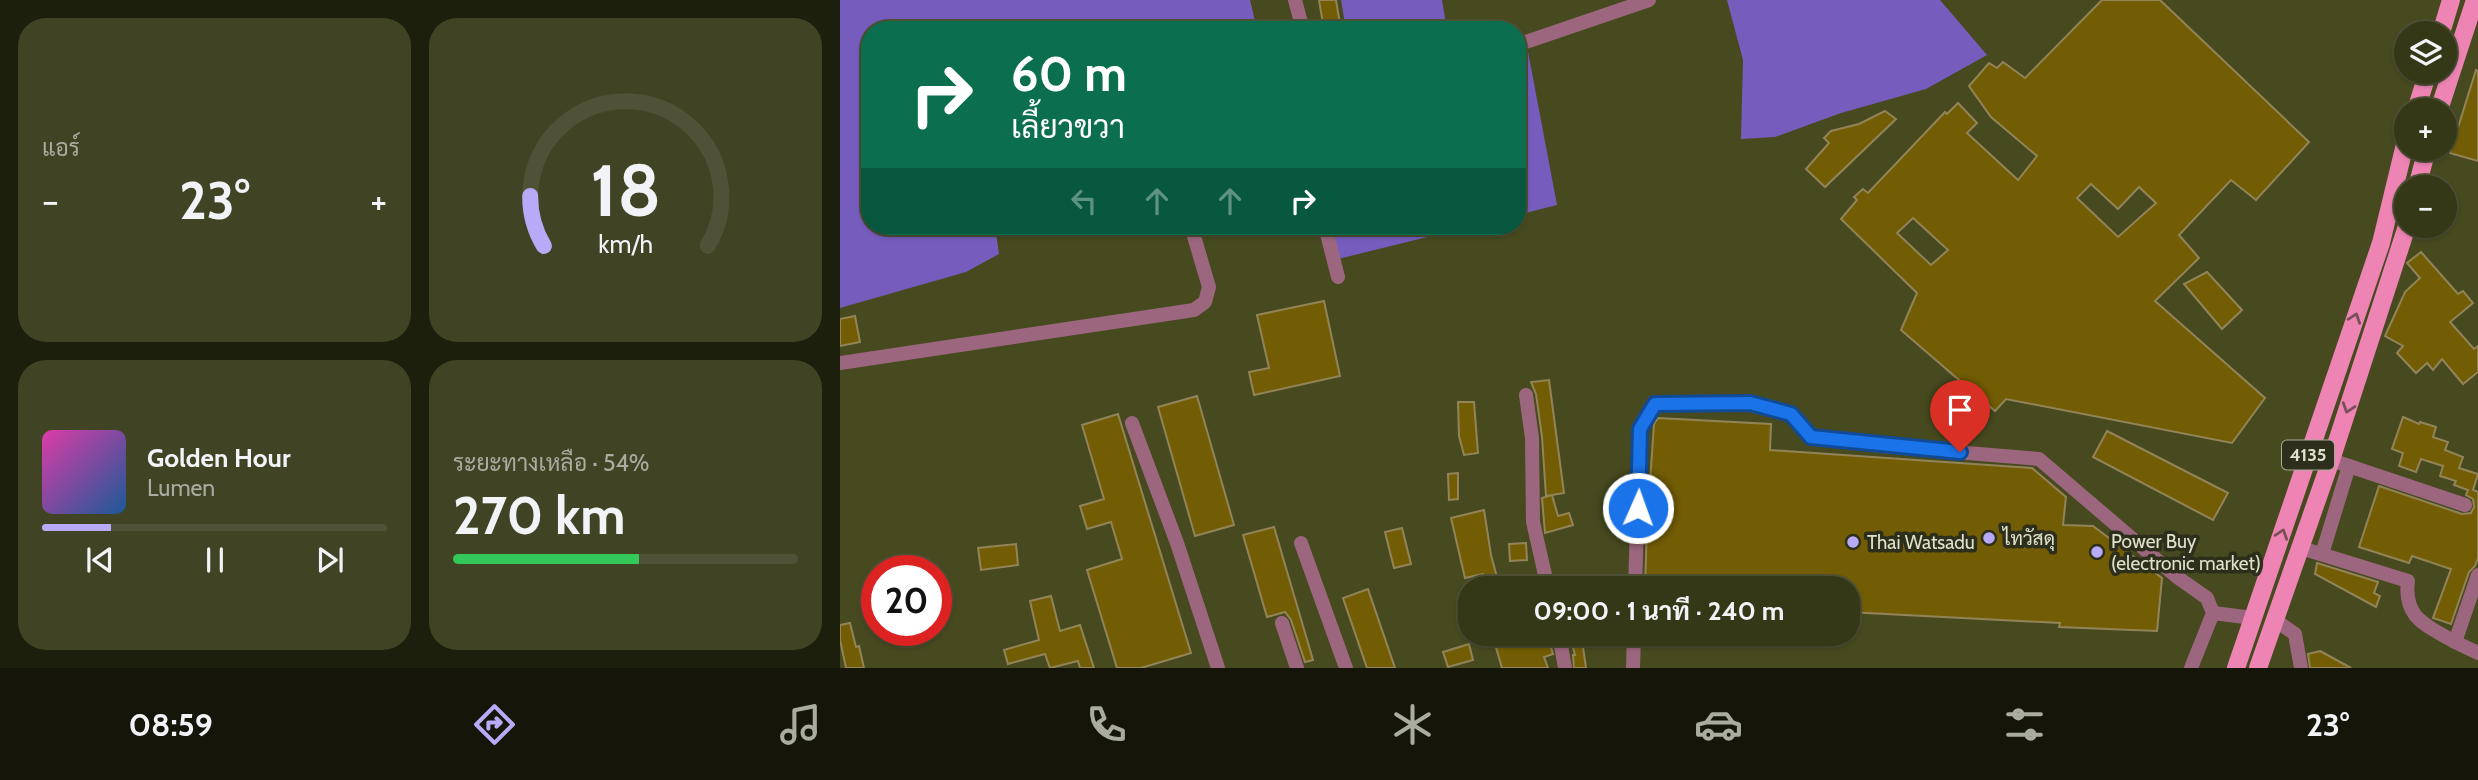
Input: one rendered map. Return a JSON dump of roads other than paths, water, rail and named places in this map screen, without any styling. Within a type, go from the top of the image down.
[{"type":"main road","points":[[2445,21],[2451,0]]},
{"type":"main road","points":[[2443,98],[2475,0]]},
{"type":"main road","name":"4135","points":[[2236,665],[2381,243],[2401,161]]},
{"type":"main road","name":"4135","points":[[2260,665],[2331,460],[2403,238]]},
{"type":"street","points":[[1295,0],[1301,21]]},
{"type":"street","points":[[1526,42],[1649,0]]},
{"type":"street","points":[[840,363],[1194,310],[1205,302],[1209,287],[1194,235]]},
{"type":"street","points":[[1327,235],[1339,277]]},
{"type":"street","points":[[1526,395],[1533,454],[1533,522],[1545,576]]},
{"type":"street","points":[[1635,576],[1640,429],[1655,404],[1750,403],[1791,414],[1811,437],[1882,446],[2039,459],[2177,577],[2207,598],[2213,613],[2191,668]]},
{"type":"street","points":[[1132,423],[1177,543],[1218,668]]},
{"type":"street","points":[[2331,460],[2465,505]]},
{"type":"street","points":[[2322,554],[2349,466]]},
{"type":"street","points":[[1301,543],[1346,668]]},
{"type":"street","points":[[2301,548],[2408,581],[2406,595],[2417,619],[2478,653]]},
{"type":"street","points":[[2455,642],[2474,602],[2478,575]]},
{"type":"street","points":[[2213,613],[2253,618]]},
{"type":"street","points":[[2275,621],[2295,634],[2301,668]]},
{"type":"street","points":[[1282,623],[1297,668]]},
{"type":"street","points":[[1561,646],[1565,668]]},
{"type":"street","points":[[1633,668],[1634,646]]},
{"type":"place","name":"ไทวัสดุ","points":[[1989,538]]},
{"type":"place","name":"Thai Watsadu","points":[[1853,542]]},
{"type":"place","name":"Power Buy (electronic market)","points":[[2097,552]]}]
